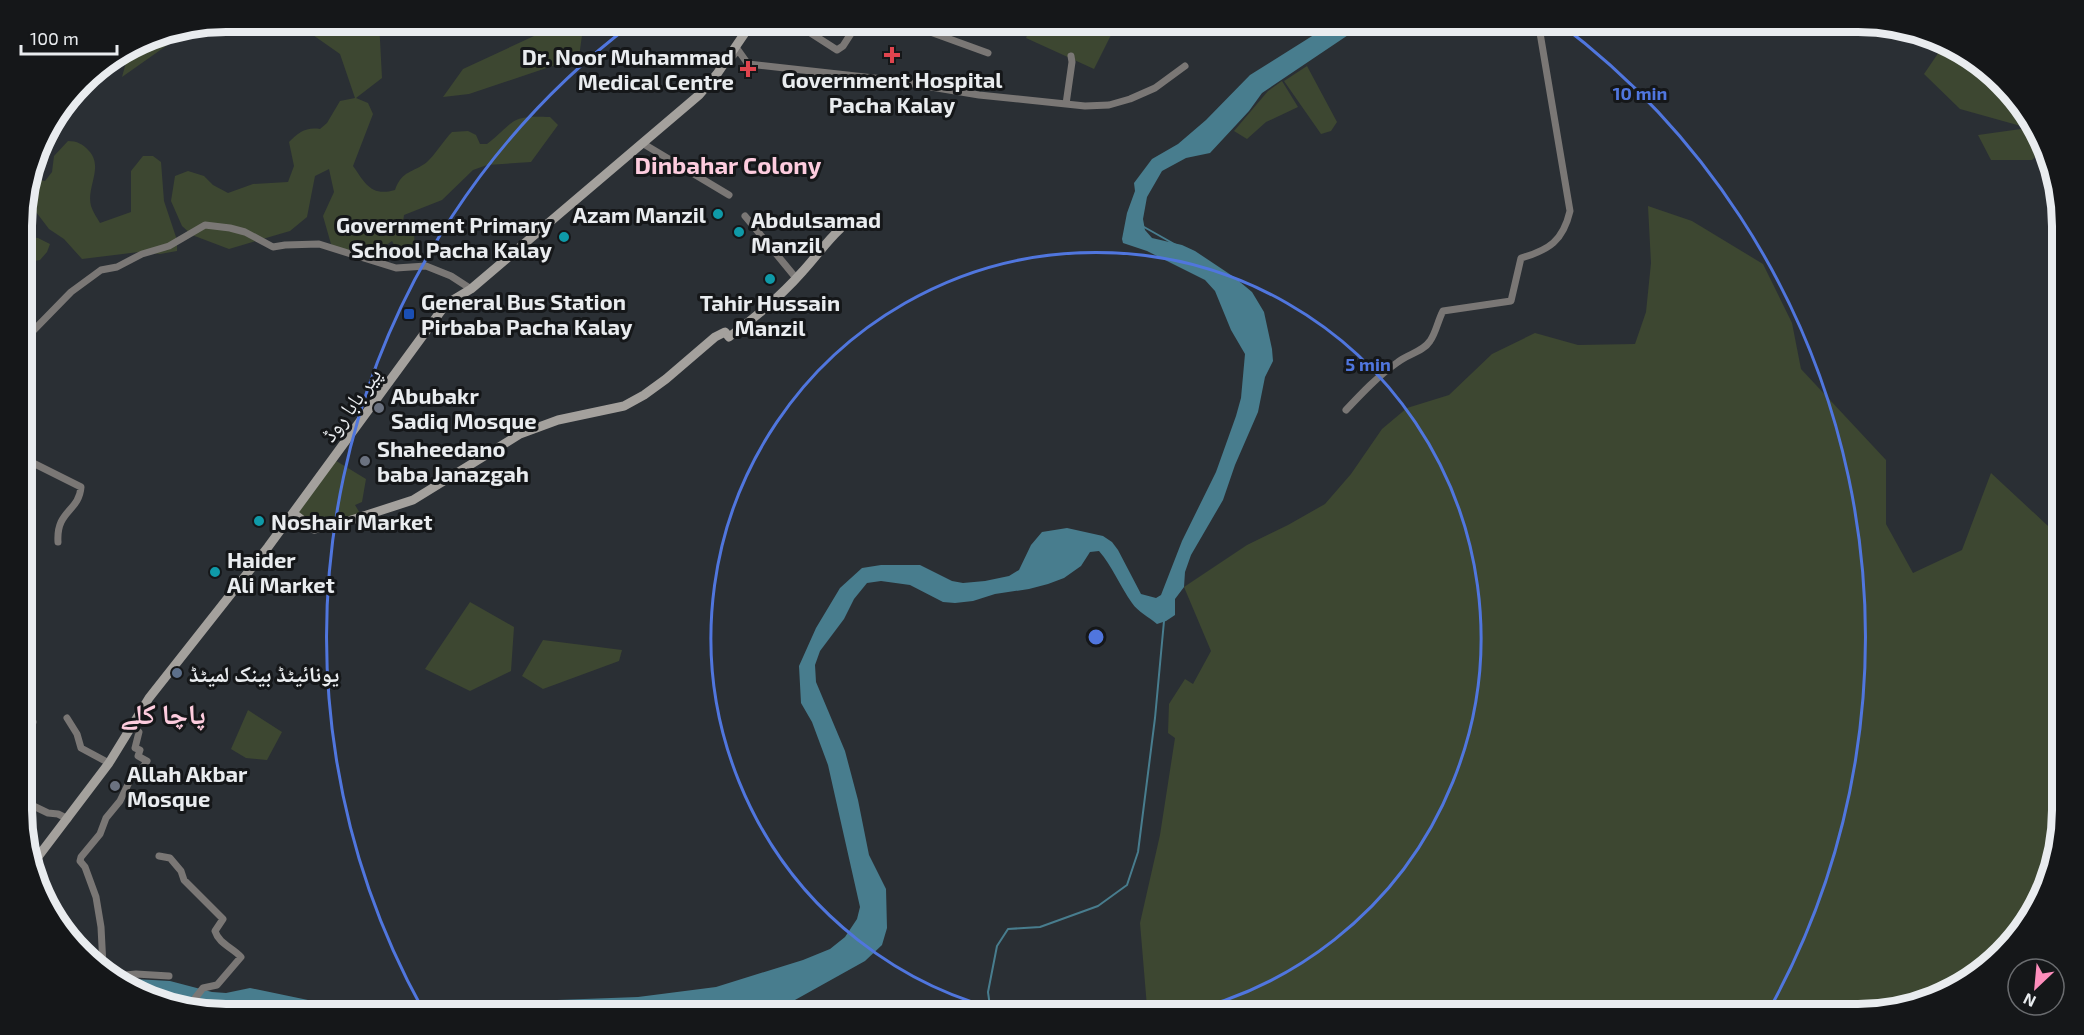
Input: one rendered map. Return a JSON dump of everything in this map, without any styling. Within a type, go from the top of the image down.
[{"type":"main road","name":"پیر بابا روڈ","points":[[38,857],[109,763],[148,698],[293,513],[446,304],[471,289],[699,95],[746,32]]},
{"type":"main road","points":[[293,513],[314,529],[336,525],[413,500],[520,434],[558,420],[624,405],[644,395],[715,338],[725,332],[729,337],[757,316],[796,278],[840,229]]},
{"type":"street","points":[[809,32],[837,50],[843,46],[852,32]]},
{"type":"street","points":[[930,32],[988,53]]},
{"type":"street","points":[[1346,410],[1372,382],[1396,362],[1424,348],[1430,341],[1443,311],[1511,301],[1521,258],[1541,253],[1561,237],[1567,226],[1570,211],[1540,32]]},
{"type":"street","points":[[726,61],[738,50],[748,64],[883,79],[979,95],[1085,106],[1109,105],[1130,99],[1155,88],[1185,66]]},
{"type":"street","points":[[1066,104],[1071,56]]},
{"type":"street","points":[[642,143],[729,195]]},
{"type":"street","points":[[745,216],[796,278]]},
{"type":"street","points":[[32,332],[70,292],[100,270],[117,267],[142,254],[169,246],[205,225],[245,232],[273,247],[319,244],[396,268],[426,266],[451,276],[471,289]]},
{"type":"street","points":[[32,462],[81,487],[79,498],[60,522],[57,531],[58,542]]},
{"type":"street","points":[[67,718],[77,734],[81,748],[109,763]]},
{"type":"street","points":[[103,959],[96,897],[85,867],[80,861],[100,834],[106,818],[120,801],[134,772],[140,772],[147,761],[138,756],[140,750],[135,747],[139,732],[131,726]]},
{"type":"street","points":[[32,805],[68,819]]},
{"type":"street","points":[[159,856],[170,858],[182,871],[184,880],[223,920],[215,934],[221,942],[241,957],[217,986],[203,988],[193,1001]]},
{"type":"street","points":[[125,975],[169,976]]},
{"type":"green space","points":[[309,32],[380,32],[382,78],[356,98],[368,103],[373,114],[353,166],[365,183],[380,192],[395,190],[401,179],[427,162],[452,132],[468,131],[476,135],[480,144],[487,144],[514,121],[527,117],[550,117],[558,125],[531,162],[487,165],[473,170],[442,200],[404,215],[403,222],[414,232],[415,252],[397,250],[392,241],[371,256],[346,253],[331,244],[323,216],[334,192],[329,169],[315,176],[307,217],[290,231],[229,249],[192,235],[182,226],[171,201],[175,176],[188,171],[204,176],[213,185],[228,193],[253,184],[288,182],[294,166],[289,142],[303,131],[320,129],[327,123],[340,101],[355,98],[340,54]]},
{"type":"green space","points":[[527,32],[582,32],[579,57],[469,94],[443,97],[463,69],[534,36]]},
{"type":"green space","points":[[1028,32],[1112,32],[1094,69],[1026,38]]},
{"type":"green space","points":[[179,38],[176,39],[122,77],[127,59],[152,46]]},
{"type":"green space","points":[[1940,50],[1944,52],[1966,64],[1996,88],[2025,127],[1960,109],[1924,74]]},
{"type":"green space","points":[[1307,66],[1337,122],[1331,131],[1321,134],[1284,81]]},
{"type":"green space","points":[[1282,81],[1298,107],[1266,122],[1247,139],[1234,131],[1268,91]]},
{"type":"green space","points":[[2026,128],[2038,154],[2032,160],[1991,160],[1978,135]]},
{"type":"green space","points":[[68,141],[77,142],[89,151],[95,164],[90,199],[100,223],[131,212],[131,171],[143,156],[153,156],[161,162],[164,201],[177,240],[177,251],[160,254],[139,252],[82,259],[64,239],[49,229],[32,209],[37,179],[45,181],[52,172],[54,156]]},
{"type":"green space","points":[[1648,206],[1692,221],[1763,264],[1792,323],[1801,369],[1886,460],[1886,524],[1913,573],[1962,550],[1991,473],[2052,530],[2051,834],[2042,872],[2020,917],[1986,955],[1966,971],[1921,993],[1896,1000],[1871,1003],[1147,1003],[1140,923],[1160,835],[1175,738],[1168,733],[1169,704],[1185,679],[1193,684],[1211,651],[1184,587],[1247,545],[1325,504],[1351,474],[1382,429],[1407,408],[1449,395],[1492,354],[1535,333],[1578,345],[1635,344],[1646,312],[1651,263]]},
{"type":"green space","points":[[32,237],[50,244],[40,260],[32,261]]},
{"type":"green space","points":[[333,459],[366,479],[362,502],[355,505],[361,515],[321,529],[293,513]]},
{"type":"green space","points":[[470,602],[514,627],[511,671],[470,691],[425,669]]},
{"type":"green space","points":[[543,640],[622,650],[619,661],[543,689],[522,676]]},
{"type":"green space","points":[[248,710],[282,732],[267,760],[246,758],[231,749]]},
{"type":"water","points":[[1318,32],[1353,32],[1262,93],[1249,111],[1210,153],[1186,158],[1162,171],[1147,197],[1143,219],[1145,230],[1152,238],[1182,245],[1195,251],[1252,292],[1264,312],[1273,361],[1265,377],[1258,412],[1223,500],[1191,555],[1185,572],[1184,587],[1175,599],[1175,615],[1157,624],[1140,612],[1099,551],[1090,552],[1081,566],[1064,578],[1029,589],[995,594],[973,601],[943,602],[910,585],[881,581],[867,583],[820,651],[815,665],[816,682],[845,751],[869,855],[886,889],[887,928],[882,945],[865,961],[788,1004],[537,1004],[557,1000],[638,997],[716,987],[803,960],[830,949],[845,937],[857,919],[860,907],[828,765],[812,722],[801,703],[799,666],[816,628],[840,588],[862,568],[881,565],[920,565],[952,581],[963,583],[985,581],[1009,576],[1019,570],[1031,545],[1042,532],[1067,528],[1103,536],[1112,542],[1141,594],[1156,598],[1161,595],[1182,541],[1216,472],[1236,416],[1241,398],[1245,354],[1231,330],[1215,291],[1205,280],[1147,251],[1123,243],[1122,239],[1127,213],[1135,191],[1134,183],[1152,159],[1178,144],[1206,120],[1250,75]]},
{"type":"water","points":[[132,979],[170,981],[212,992],[226,993],[250,988],[327,1004],[226,1004],[188,1000],[163,993]]},
{"type":"waterway","points":[[1144,227],[1176,245]]},
{"type":"waterway","points":[[990,1004],[988,992],[997,946],[1008,929],[1040,927],[1098,906],[1127,885],[1138,852],[1155,718],[1164,621]]},
{"type":"place","name":"Government Hospital Pacha Kalay","points":[[892,55]]},
{"type":"place","name":"Dr. Noor Muhammad Medical Centre","points":[[748,69]]},
{"type":"place","name":"Azam Manzil","points":[[718,214]]},
{"type":"place","name":"Abdulsamad Manzil","points":[[739,232]]},
{"type":"place","name":"Government Primary School Pacha Kalay","points":[[564,237]]},
{"type":"place","name":"Tahir Hussain Manzil","points":[[770,279]]},
{"type":"place","name":"General Bus Station Pirbaba Pacha Kalay","points":[[409,314]]},
{"type":"place","name":"Abubakr Sadiq Mosque","points":[[379,408]]},
{"type":"place","name":"Shaheedano baba Janazgah","points":[[365,461]]},
{"type":"place","name":"Noshair Market","points":[[259,521]]},
{"type":"place","name":"Haider Ali Market","points":[[215,572]]},
{"type":"place","name":"یونائیٹڈ بینک لمیٹڈ","points":[[177,673]]},
{"type":"place","name":"Allah Akbar Mosque","points":[[115,786]]},
{"type":"district","name":"Dinbahar Colony","points":[[728,164]]},
{"type":"district","name":"پاچا کلے","points":[[163,713]]}]
